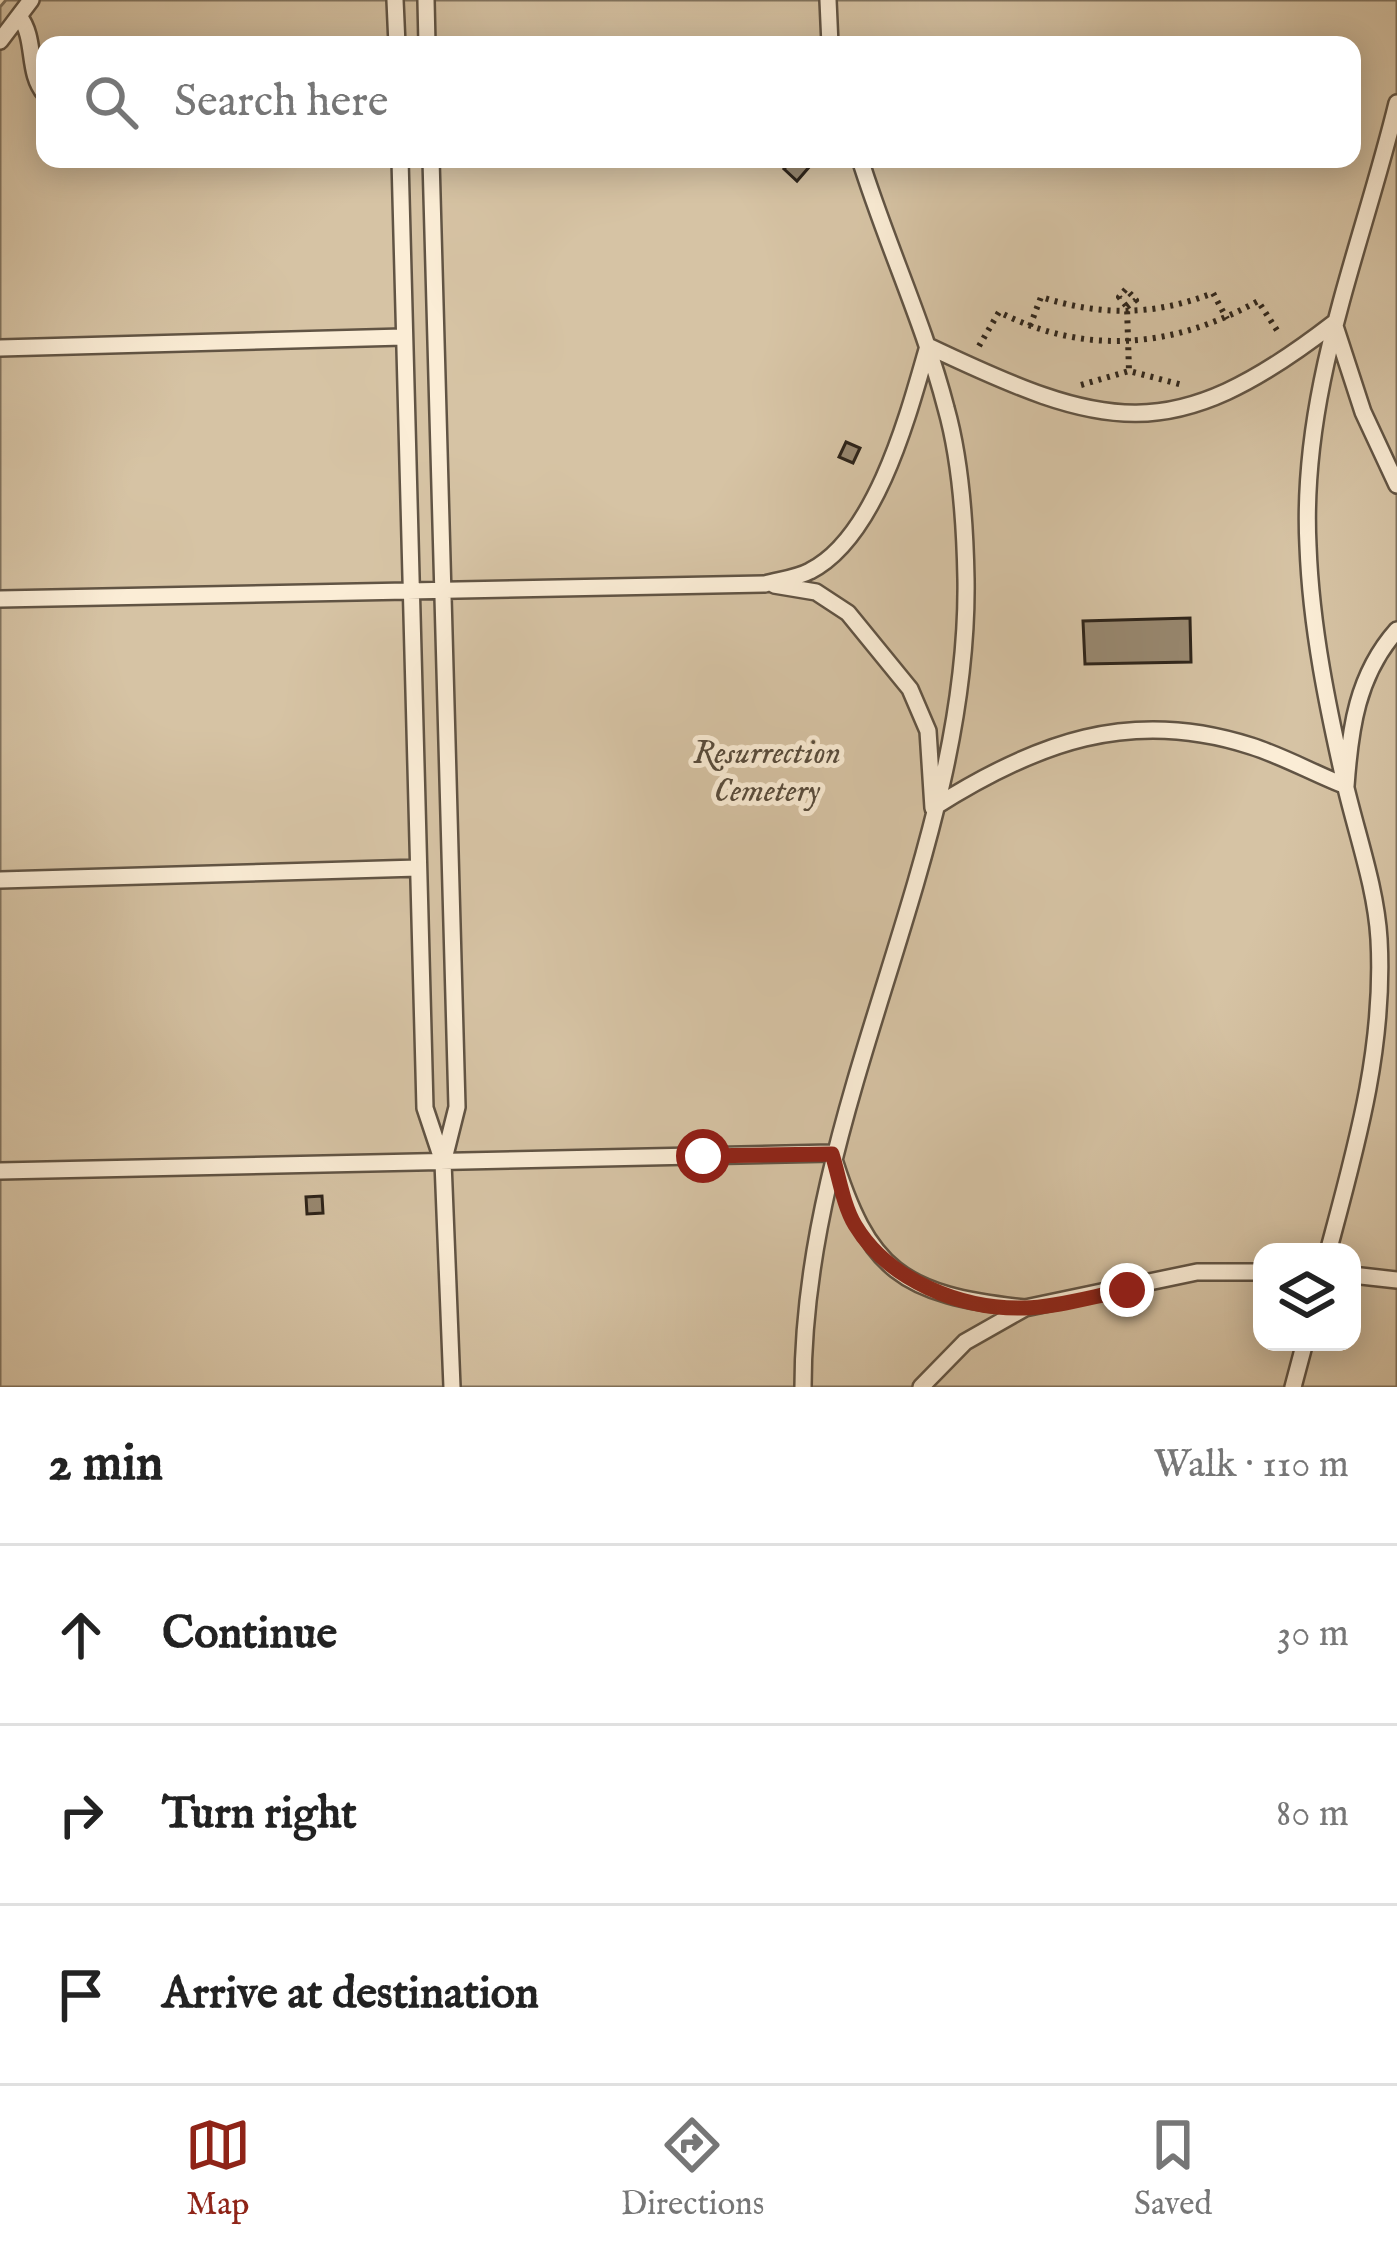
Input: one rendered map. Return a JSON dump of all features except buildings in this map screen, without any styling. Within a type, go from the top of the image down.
[{"type":"lane","points":[[0,40],[31,0]]},
{"type":"lane","points":[[395,0],[397,36]]},
{"type":"lane","points":[[426,0],[428,36]]},
{"type":"lane","points":[[828,0],[830,36]]},
{"type":"lane","points":[[19,16],[30,29],[36,84]]},
{"type":"lane","points":[[1330,1243],[1369,1100],[1380,991],[1379,935],[1316,637],[1307,544],[1310,450],[1334,322],[1397,103]]},
{"type":"lane","points":[[400,168],[425,1108],[443,1162],[452,1387]]},
{"type":"lane","points":[[430,168],[457,1107],[443,1162]]},
{"type":"lane","points":[[803,1387],[810,1267],[832,1154],[951,740],[966,581],[948,413],[863,168]]},
{"type":"lane","points":[[928,346],[1059,401],[1132,416],[1235,392],[1334,322]]},
{"type":"lane","points":[[1334,322],[1363,412],[1397,485]]},
{"type":"lane","points":[[0,349],[404,337]]},
{"type":"lane","points":[[765,584],[809,572],[834,554],[855,526],[893,453],[928,346]]},
{"type":"lane","points":[[0,599],[765,584],[816,592],[848,613],[910,688],[928,731],[934,808]]},
{"type":"lane","points":[[1346,786],[1350,728],[1362,688],[1379,651],[1397,630]]},
{"type":"lane","points":[[934,808],[993,770],[1040,748],[1139,730],[1251,746],[1346,786]]},
{"type":"lane","points":[[0,880],[418,868]]},
{"type":"lane","points":[[0,1172],[832,1154]]},
{"type":"lane","points":[[832,1154],[852,1220],[878,1258],[920,1284],[969,1302],[1025,1308]]},
{"type":"lane","points":[[921,1387],[964,1342],[1025,1308],[1197,1272],[1253,1272]]},
{"type":"lane","points":[[1361,1276],[1397,1280]]},
{"type":"lane","points":[[1293,1387],[1302,1351]]},
{"type":"path","points":[[1030,326],[1041,297],[1098,312],[1171,307],[1213,293],[1227,319]]},
{"type":"path","points":[[969,365],[998,312],[1074,339],[1127,343],[1178,336],[1227,319],[1258,301],[1293,355]]},
{"type":"path","points":[[1127,310],[1130,370]]},
{"type":"path","points":[[1059,401],[1091,379],[1130,370],[1168,377],[1204,401]]},
{"type":"green space","name":"Resurrection Cemetery","points":[[6,0],[1397,0],[1397,1387],[0,1387],[0,7]]},
{"type":"route","points":[[703,1156],[832,1154],[852,1220],[878,1258],[920,1284],[969,1302],[1025,1308],[1127,1290]]}]
